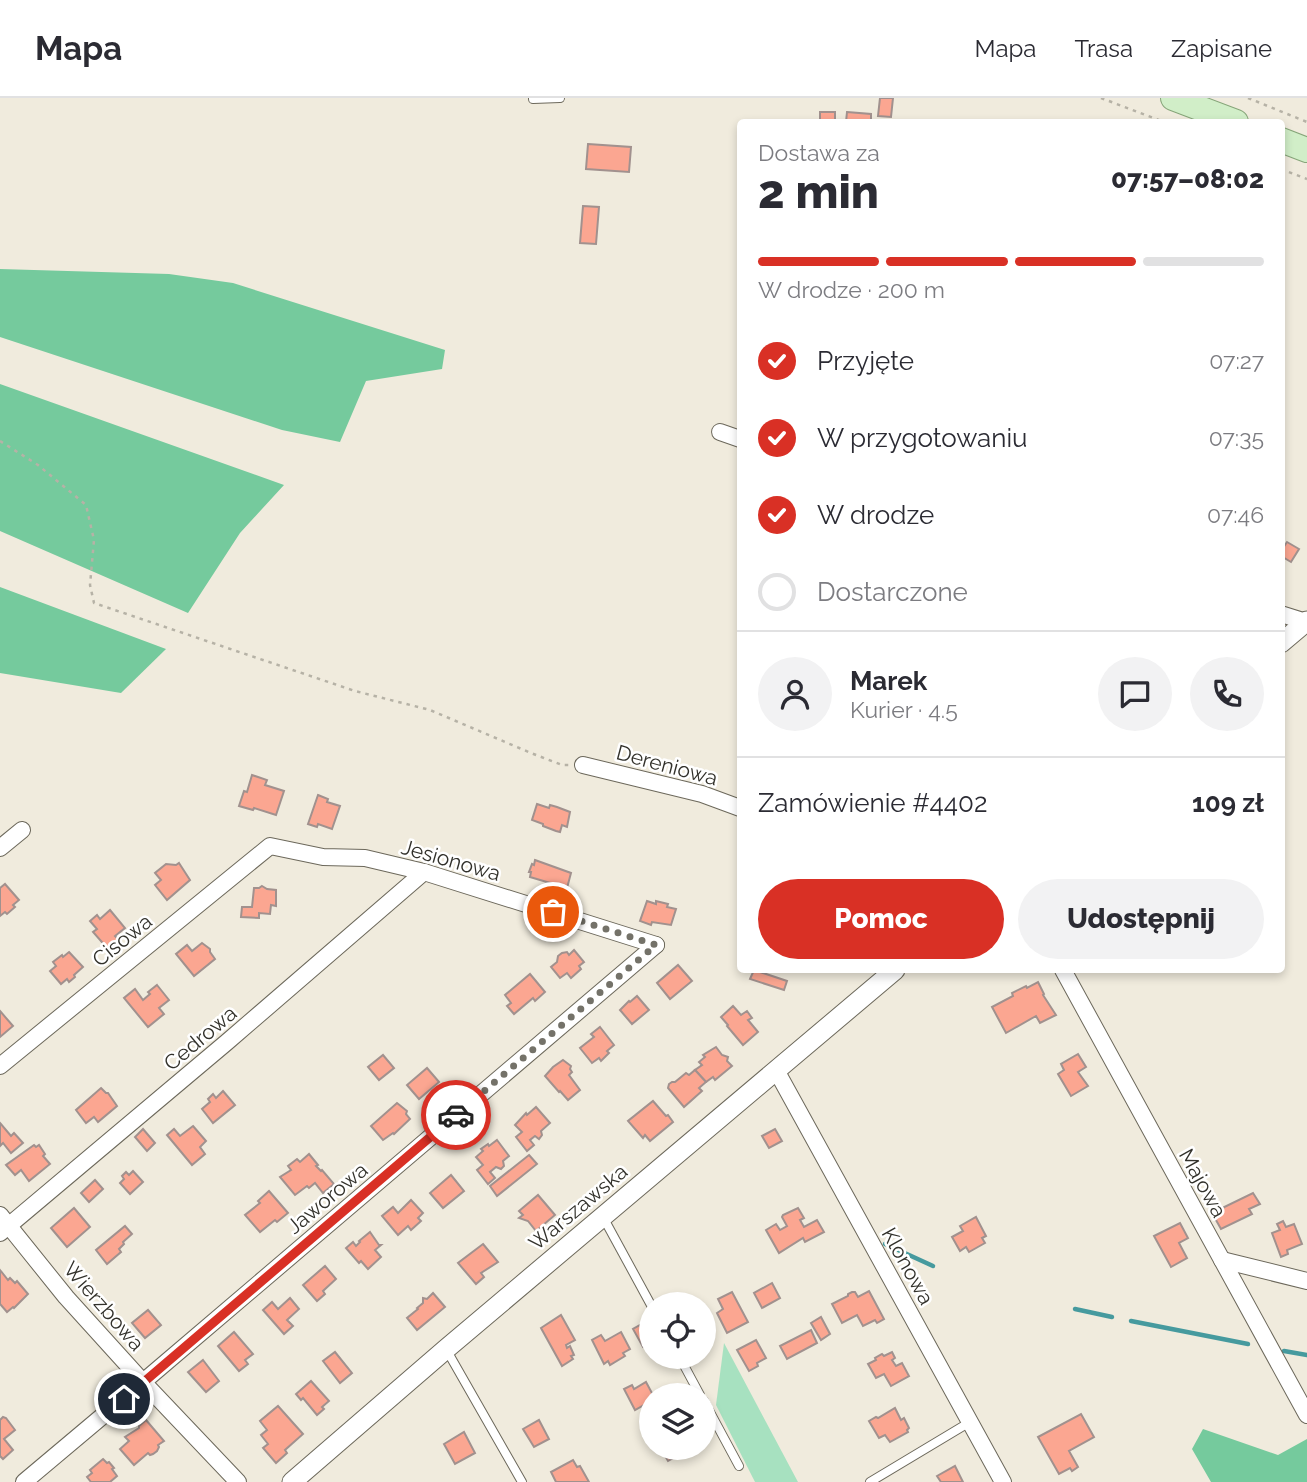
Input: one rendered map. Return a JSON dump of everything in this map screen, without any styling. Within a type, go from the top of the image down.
[{"type":"main road","points":[[1173,98],[1228,119]]},
{"type":"main road","points":[[1285,142],[1307,150]]},
{"type":"street","points":[[720,432],[737,438]]},
{"type":"street","points":[[1285,615],[1307,622]]},
{"type":"street","points":[[1285,640],[1307,622]]},
{"type":"street","name":"Dereniowa","points":[[583,765],[702,794],[737,807]]},
{"type":"street","points":[[0,848],[22,830]]},
{"type":"street","name":"Jesionowa","points":[[270,846],[323,857],[365,858],[424,872],[656,945]]},
{"type":"street","name":"Cisowa","points":[[0,1066],[270,846]]},
{"type":"street","name":"Cedrowa","points":[[3,1224],[238,1033],[424,872]]},
{"type":"street","name":"Jaworowa","points":[[24,1482],[656,945]]},
{"type":"street","name":"Warszawska","points":[[292,1482],[891,973]]},
{"type":"street","name":"Majowa","points":[[1065,973],[1307,1415]]},
{"type":"street","name":"Klonowa","points":[[776,1070],[1003,1482]]},
{"type":"street","name":"Wierzbowa","points":[[3,1224],[66,1297],[238,1482]]},
{"type":"street","points":[[1222,1260],[1307,1281]]},
{"type":"lane","points":[[533,99],[560,98]]},
{"type":"lane","points":[[603,1217],[644,1292]]},
{"type":"lane","points":[[446,1349],[522,1482]]},
{"type":"lane","points":[[870,1482],[970,1422]]},
{"type":"lane","points":[[716,1423],[739,1466]]},
{"type":"path","points":[[1101,98],[1156,119]]},
{"type":"path","points":[[1248,98],[1307,122]]},
{"type":"path","points":[[1285,171],[1307,179]]},
{"type":"path","points":[[0,441],[38,465],[86,505],[94,540],[90,585],[94,603],[355,691],[430,710],[562,765],[583,765]]},
{"type":"green space","points":[[0,269],[169,274],[233,283],[445,350],[442,369],[366,381],[340,442],[282,430],[0,337]]},
{"type":"green space","points":[[0,384],[284,485],[240,533],[188,613],[0,531]]},
{"type":"green space","points":[[0,587],[166,649],[121,693],[0,673]]},
{"type":"green space","points":[[724,1343],[798,1482],[755,1482],[716,1405]]},
{"type":"green space","points":[[1203,1429],[1278,1455],[1307,1439],[1307,1482],[1211,1482],[1192,1449]]},
{"type":"building","points":[[880,98],[893,98],[891,117],[878,116]]},
{"type":"building","points":[[820,112],[835,112],[835,119],[820,119]]},
{"type":"building","points":[[847,112],[871,114],[871,119],[846,119]]},
{"type":"building","points":[[588,144],[631,147],[629,172],[586,169]]},
{"type":"building","points":[[583,206],[599,207],[596,244],[580,243]]},
{"type":"building","points":[[1287,542],[1299,549],[1291,562],[1285,558]]},
{"type":"building","points":[[252,775],[267,780],[265,785],[284,791],[276,815],[239,806]]},
{"type":"building","points":[[318,795],[328,799],[327,802],[340,806],[332,829],[308,824]]},
{"type":"building","points":[[537,804],[570,812],[567,827],[562,825],[560,832],[532,820]]},
{"type":"building","points":[[535,860],[571,873],[567,888],[530,877],[529,872]]},
{"type":"building","points":[[179,863],[190,880],[167,900],[155,885],[161,880],[155,873],[166,864]]},
{"type":"building","points":[[5,884],[19,900],[7,914],[5,912],[0,916],[0,888]]},
{"type":"building","points":[[262,886],[276,890],[276,906],[271,905],[270,914],[259,913],[259,918],[241,917],[242,907],[252,907],[254,888]]},
{"type":"building","points":[[647,901],[668,904],[667,907],[676,909],[671,925],[652,922],[651,925],[640,921]]},
{"type":"building","points":[[110,910],[125,928],[115,936],[119,940],[108,949],[93,932],[97,929],[90,921],[97,915],[100,919]]},
{"type":"building","points":[[202,943],[210,949],[215,959],[194,976],[176,954],[187,945],[192,951]]},
{"type":"building","points":[[574,950],[584,962],[579,966],[581,969],[571,978],[567,973],[560,978],[551,967],[562,953],[567,952],[569,955]]},
{"type":"building","points":[[69,952],[83,967],[69,982],[67,979],[61,984],[50,971],[56,966],[53,962]]},
{"type":"building","points":[[678,965],[692,981],[670,999],[657,983]]},
{"type":"building","points":[[753,973],[763,973],[787,981],[784,990],[750,979]]},
{"type":"building","points":[[530,974],[545,992],[514,1014],[507,1006],[511,1003],[505,995]]},
{"type":"building","points":[[1038,982],[1056,1015],[1040,1023],[1036,1016],[1006,1033],[992,1007],[1013,996],[1012,993]]},
{"type":"building","points":[[157,985],[169,1000],[159,1008],[164,1014],[148,1027],[124,998],[135,989],[143,1000]]},
{"type":"building","points":[[637,996],[649,1010],[632,1024],[620,1010]]},
{"type":"building","points":[[733,1006],[741,1015],[747,1011],[752,1018],[748,1020],[758,1032],[743,1045],[721,1017]]},
{"type":"building","points":[[0,1011],[13,1026],[0,1037]]},
{"type":"building","points":[[600,1027],[614,1045],[601,1061],[599,1058],[592,1063],[580,1048],[594,1037],[591,1034]]},
{"type":"building","points":[[716,1047],[722,1055],[728,1057],[727,1061],[732,1066],[715,1080],[713,1077],[706,1082],[695,1070],[702,1065],[699,1062],[705,1057],[703,1055]]},
{"type":"building","points":[[1078,1054],[1086,1067],[1078,1072],[1088,1086],[1071,1096],[1058,1074],[1064,1070],[1061,1064]]},
{"type":"building","points":[[383,1055],[394,1068],[379,1080],[368,1067]]},
{"type":"building","points":[[563,1060],[571,1066],[572,1072],[569,1075],[580,1090],[568,1100],[545,1076]]},
{"type":"building","points":[[427,1068],[439,1082],[419,1099],[407,1085]]},
{"type":"building","points":[[695,1070],[706,1082],[699,1088],[702,1091],[684,1107],[668,1088],[669,1084]]},
{"type":"building","points":[[101,1088],[117,1106],[98,1122],[94,1117],[86,1123],[76,1110]]},
{"type":"building","points":[[223,1091],[235,1105],[213,1123],[202,1109],[210,1102],[208,1099],[213,1094],[216,1098]]},
{"type":"building","points":[[653,1101],[673,1122],[650,1141],[645,1135],[643,1138],[628,1121]]},
{"type":"building","points":[[397,1103],[407,1111],[410,1119],[383,1140],[371,1126]]},
{"type":"building","points":[[536,1107],[550,1123],[541,1131],[539,1139],[535,1136],[530,1140],[534,1145],[527,1151],[516,1137],[522,1132],[515,1125]]},
{"type":"building","points":[[0,1123],[11,1136],[14,1133],[23,1143],[11,1153],[3,1143],[0,1146]]},
{"type":"building","points":[[193,1126],[206,1141],[200,1147],[205,1154],[192,1165],[167,1135],[174,1129],[180,1136]]},
{"type":"building","points":[[143,1129],[155,1143],[147,1151],[135,1137]]},
{"type":"building","points":[[775,1129],[782,1141],[769,1148],[762,1136]]},
{"type":"building","points":[[497,1140],[509,1156],[503,1161],[504,1166],[501,1169],[496,1167],[490,1172],[495,1178],[488,1184],[477,1170],[483,1165],[476,1157],[483,1151],[481,1149]]},
{"type":"building","points":[[34,1145],[39,1145],[50,1164],[29,1181],[21,1170],[15,1175],[6,1165]]},
{"type":"building","points":[[309,1154],[318,1165],[316,1166],[334,1184],[323,1193],[315,1183],[295,1195],[280,1177],[291,1170],[288,1166],[297,1159],[300,1162]]},
{"type":"building","points":[[529,1155],[537,1164],[497,1196],[490,1186]]},
{"type":"building","points":[[133,1171],[143,1182],[130,1194],[120,1183],[126,1172],[129,1175]]},
{"type":"building","points":[[451,1175],[464,1191],[443,1208],[430,1193]]},
{"type":"building","points":[[95,1180],[103,1189],[89,1202],[81,1193]]},
{"type":"building","points":[[269,1191],[288,1213],[260,1232],[245,1215],[260,1203],[258,1201]]},
{"type":"building","points":[[1253,1193],[1260,1204],[1249,1209],[1252,1214],[1221,1229],[1212,1213]]},
{"type":"building","points":[[538,1195],[555,1215],[536,1231],[528,1221],[519,1218],[523,1215],[519,1211]]},
{"type":"building","points":[[411,1200],[423,1213],[418,1218],[421,1221],[411,1230],[408,1226],[398,1235],[382,1216],[393,1207],[398,1213]]},
{"type":"building","points":[[74,1208],[90,1227],[67,1247],[51,1228]]},
{"type":"building","points":[[798,1208],[804,1218],[800,1220],[804,1227],[817,1220],[824,1232],[805,1242],[803,1238],[779,1253],[766,1230],[776,1224],[780,1230],[787,1226],[783,1215]]},
{"type":"building","points":[[976,1217],[986,1236],[982,1238],[985,1243],[969,1252],[966,1247],[960,1251],[952,1237],[963,1231],[960,1226]]},
{"type":"building","points":[[1283,1221],[1286,1227],[1294,1224],[1302,1244],[1287,1250],[1288,1254],[1281,1257],[1272,1233],[1280,1230],[1277,1224]]},
{"type":"building","points":[[1180,1223],[1188,1238],[1179,1243],[1187,1258],[1171,1267],[1154,1236]]},
{"type":"building","points":[[125,1226],[132,1234],[123,1242],[119,1249],[121,1252],[107,1264],[96,1250]]},
{"type":"building","points":[[370,1232],[381,1245],[375,1250],[381,1257],[368,1269],[346,1248],[353,1242],[356,1246]]},
{"type":"building","points":[[483,1244],[498,1262],[481,1273],[484,1277],[476,1284],[458,1263]]},
{"type":"building","points":[[325,1266],[336,1279],[317,1301],[303,1285]]},
{"type":"building","points":[[0,1270],[8,1280],[10,1278],[15,1283],[17,1281],[28,1294],[7,1312],[0,1304]]},
{"type":"building","points":[[772,1283],[780,1298],[762,1308],[754,1293]]},
{"type":"building","points":[[869,1291],[884,1319],[863,1326],[857,1315],[842,1323],[832,1304],[852,1292],[858,1297]]},
{"type":"building","points":[[732,1292],[748,1322],[727,1333],[717,1313],[723,1309],[718,1299]]},
{"type":"building","points":[[433,1293],[445,1307],[417,1330],[407,1318],[423,1303],[423,1298],[427,1299]]},
{"type":"building","points":[[290,1298],[299,1309],[287,1320],[293,1326],[284,1334],[263,1310],[272,1302],[278,1309]]},
{"type":"building","points":[[148,1310],[161,1325],[145,1338],[132,1323]]},
{"type":"building","points":[[561,1315],[575,1340],[566,1345],[567,1348],[570,1346],[573,1359],[562,1366],[541,1328]]},
{"type":"building","points":[[821,1317],[830,1334],[821,1340],[811,1323]]},
{"type":"building","points":[[639,1326],[639,1340],[633,1329]]},
{"type":"building","points":[[811,1330],[817,1343],[787,1359],[780,1346]]},
{"type":"building","points":[[234,1332],[253,1354],[245,1360],[248,1364],[239,1371],[218,1346]]},
{"type":"building","points":[[621,1332],[630,1349],[623,1353],[625,1356],[610,1365],[608,1361],[604,1364],[592,1340],[601,1335],[605,1341]]},
{"type":"building","points":[[756,1340],[766,1358],[749,1371],[737,1350]]},
{"type":"building","points":[[335,1352],[352,1373],[340,1383],[323,1361]]},
{"type":"building","points":[[892,1352],[895,1358],[892,1360],[896,1366],[902,1363],[909,1376],[891,1386],[884,1374],[876,1378],[868,1364],[882,1354],[884,1356]]},
{"type":"building","points":[[203,1360],[219,1381],[206,1392],[188,1372]]},
{"type":"building","points":[[311,1381],[329,1401],[317,1415],[303,1398],[301,1400],[296,1394]]},
{"type":"building","points":[[632,1385],[634,1389],[639,1386],[639,1408],[635,1410],[624,1389]]},
{"type":"building","points":[[278,1406],[303,1434],[285,1450],[287,1453],[276,1463],[263,1448],[268,1444],[261,1435],[267,1430],[260,1421]]},
{"type":"building","points":[[895,1408],[909,1428],[908,1432],[890,1442],[885,1435],[879,1438],[869,1421]]},
{"type":"building","points":[[1081,1414],[1094,1437],[1069,1451],[1078,1467],[1059,1474],[1038,1437]]},
{"type":"building","points":[[3,1417],[15,1430],[4,1439],[13,1450],[3,1459],[0,1456],[0,1420]]},
{"type":"building","points":[[146,1420],[164,1441],[158,1445],[157,1451],[150,1455],[148,1453],[134,1465],[120,1449],[129,1441],[125,1437]]},
{"type":"building","points":[[539,1420],[549,1439],[534,1447],[523,1429]]},
{"type":"building","points":[[464,1432],[475,1453],[455,1464],[444,1444]]},
{"type":"building","points":[[103,1459],[114,1468],[112,1469],[117,1476],[110,1482],[91,1482],[87,1477],[92,1473],[90,1470]]},
{"type":"building","points":[[573,1460],[577,1467],[580,1466],[589,1482],[556,1482],[551,1472]]},
{"type":"building","points":[[955,1466],[963,1482],[941,1482],[937,1476]]},
{"type":"waterway","points":[[885,1244],[933,1266]]},
{"type":"waterway","points":[[1075,1309],[1112,1317]]},
{"type":"waterway","points":[[1131,1321],[1248,1344]]},
{"type":"waterway","points":[[1284,1351],[1307,1355]]},
{"type":"way so far","points":[[456,1115],[656,945],[553,912]]},
{"type":"route","points":[[124,1399],[456,1115]]}]
